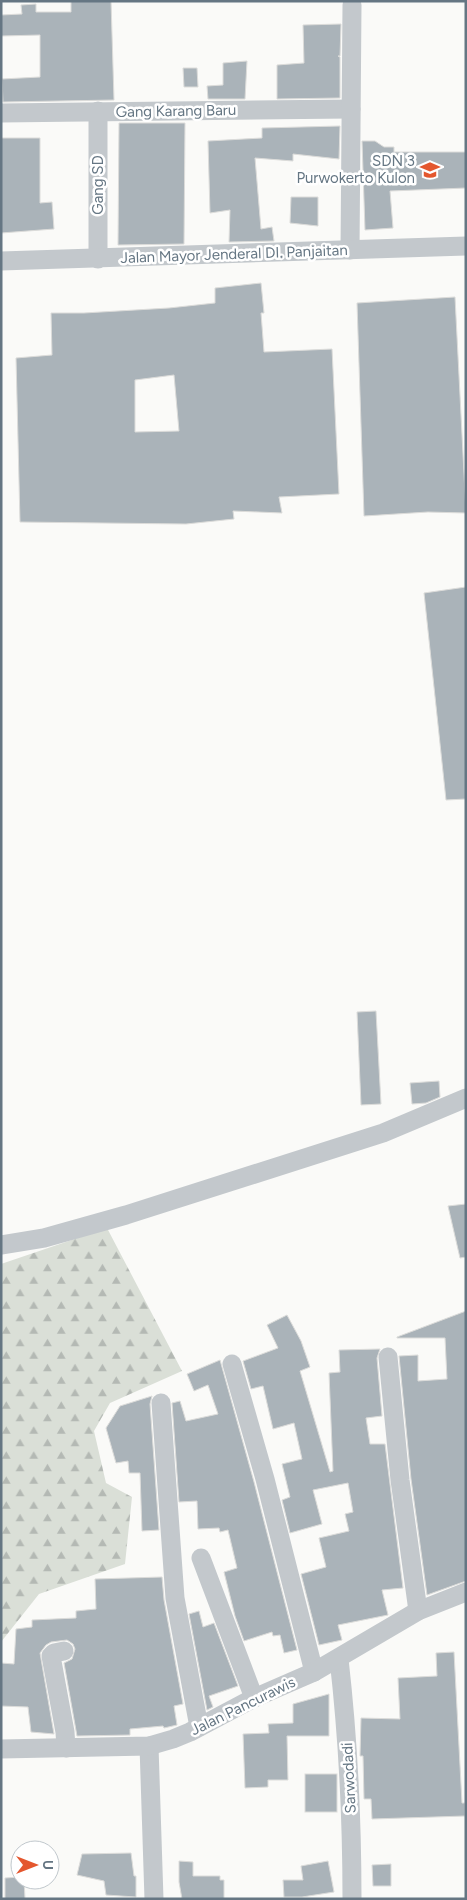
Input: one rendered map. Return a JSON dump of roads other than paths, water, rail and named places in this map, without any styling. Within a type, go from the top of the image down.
[{"type":"street","points":[[350,250],[352,5]]},
{"type":"street","name":"Gang Karang Baru","points":[[1,113],[351,109]]},
{"type":"street","name":"Gang SD","points":[[98,111],[98,259]]},
{"type":"street","name":"Jalan Mayor Jenderal DI. Panjaitan","points":[[1,261],[466,246]]},
{"type":"street","points":[[1,1245],[44,1238],[153,1207],[383,1133],[466,1098]]},
{"type":"street","points":[[388,1357],[400,1480],[418,1611]]},
{"type":"street","points":[[232,1364],[265,1479],[314,1672]]},
{"type":"street","points":[[161,1403],[175,1598],[195,1714],[199,1727]]},
{"type":"street","points":[[201,1558],[254,1698]]},
{"type":"street","name":"Jalan Pancurawis","points":[[1,1749],[149,1746],[173,1739],[254,1698],[314,1672],[418,1611],[466,1592]]},
{"type":"street","points":[[64,1651],[54,1653],[51,1656],[65,1732],[66,1748]]},
{"type":"street","name":"Sarwodadi","points":[[339,1658],[346,1731],[352,1855],[352,1899]]},
{"type":"street","points":[[149,1746],[154,1899]]},
{"type":"place","name":"SDN 3 Purwokerto Kulon","points":[[430,170]]}]
